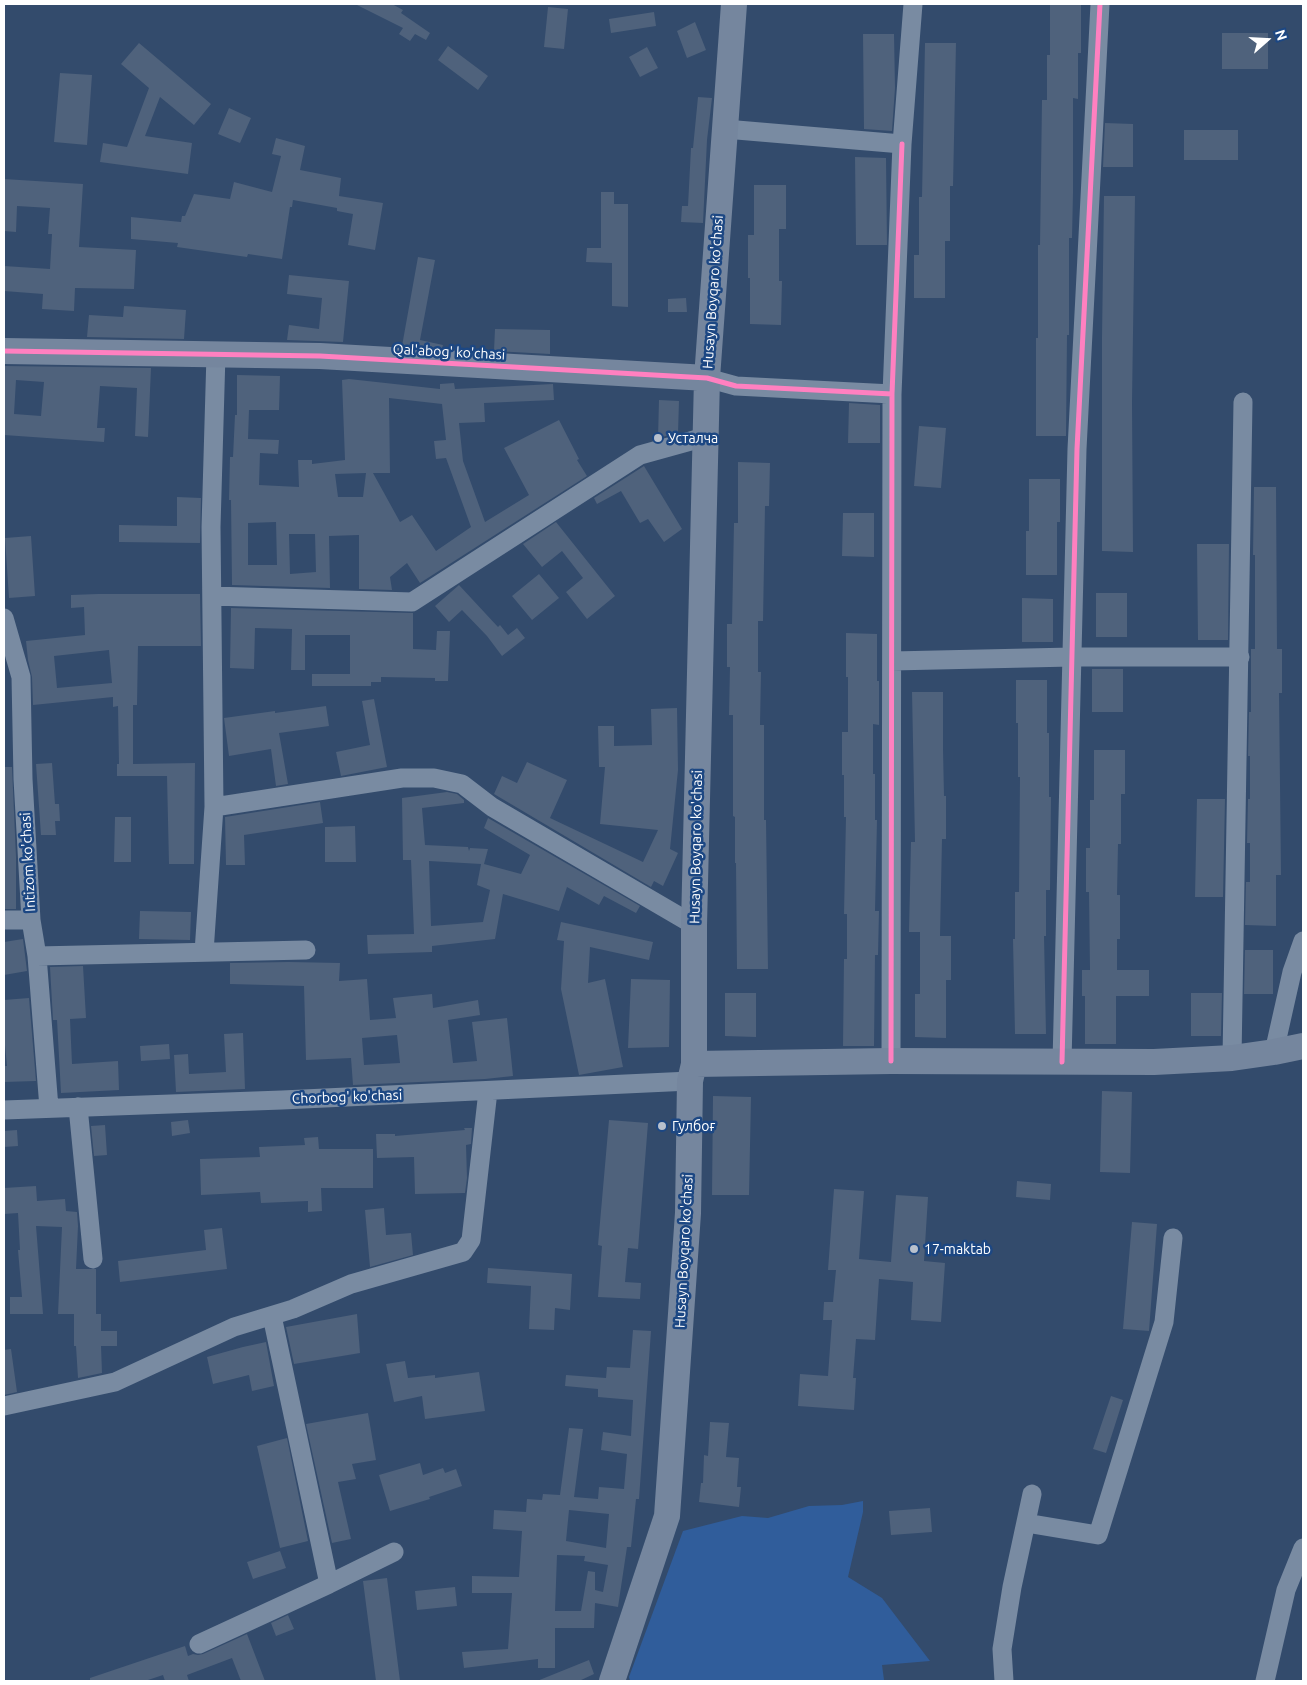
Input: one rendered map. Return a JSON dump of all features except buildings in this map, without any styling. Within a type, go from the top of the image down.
[{"type":"main road","name":"Husayn Boyqaro ko'chasi","points":[[612,1681],[668,1516],[688,1213],[706,378],[734,4]]},
{"type":"main road","name":"Qal'abog' ko'chasi","points":[[4,351],[320,356],[706,378]]},
{"type":"main road","points":[[692,1073],[891,1061],[1154,1062],[1232,1058],[1303,1046]]},
{"type":"street","points":[[891,1061],[892,394],[902,144],[913,4]]},
{"type":"street","points":[[1062,1062],[1077,449],[1100,4]]},
{"type":"street","points":[[725,129],[902,144]]},
{"type":"street","points":[[204,952],[214,807],[211,528],[216,354]]},
{"type":"street","name":"Qal'abog' ko'chasi","points":[[706,378],[736,386],[892,394]]},
{"type":"street","points":[[1232,1058],[1243,402]]},
{"type":"street","points":[[212,596],[412,602],[640,455],[705,437]]},
{"type":"street","name":"Intizom ko'chasi","points":[[4,618],[13,677],[23,779],[31,920],[37,956],[48,1108]]},
{"type":"street","points":[[892,662],[1072,657],[1240,657]]},
{"type":"street","points":[[214,807],[402,778],[434,778],[462,784],[492,807],[694,925]]},
{"type":"street","points":[[4,920],[31,920]]},
{"type":"street","points":[[1274,1052],[1292,972],[1303,942]]},
{"type":"street","points":[[37,956],[306,950]]},
{"type":"street","name":"Сhorbog' ko'chasi","points":[[4,1110],[488,1091],[692,1073]]},
{"type":"street","points":[[4,1406],[115,1382],[234,1327],[293,1309],[351,1284],[463,1252],[471,1240],[488,1091]]},
{"type":"street","points":[[78,1107],[93,1259]]},
{"type":"street","points":[[1026,1523],[1098,1534],[1164,1322],[1173,1238]]},
{"type":"street","points":[[272,1316],[329,1584]]},
{"type":"street","points":[[1004,1681],[1002,1649],[1012,1587],[1032,1494]]},
{"type":"street","points":[[1266,1681],[1286,1590],[1303,1548]]},
{"type":"street","points":[[199,1644],[394,1552]]},
{"type":"shaded area","points":[[863,1501],[863,1512],[848,1577],[882,1598],[930,1661],[882,1665],[884,1680],[876,1681],[630,1681],[629,1677],[683,1531],[742,1516],[768,1518],[809,1506],[842,1505]]},
{"type":"cycle path","points":[[1062,1062],[1077,449],[1100,4]]},
{"type":"cycle path","points":[[891,1061],[892,394],[902,144]]},
{"type":"cycle path","points":[[4,351],[320,356],[707,378],[736,386],[892,394]]},
{"type":"place","name":"Усталча","points":[[658,438]]},
{"type":"place","name":"Гулбоғ","points":[[662,1126]]},
{"type":"place","name":"17-maktab","points":[[914,1249]]}]
